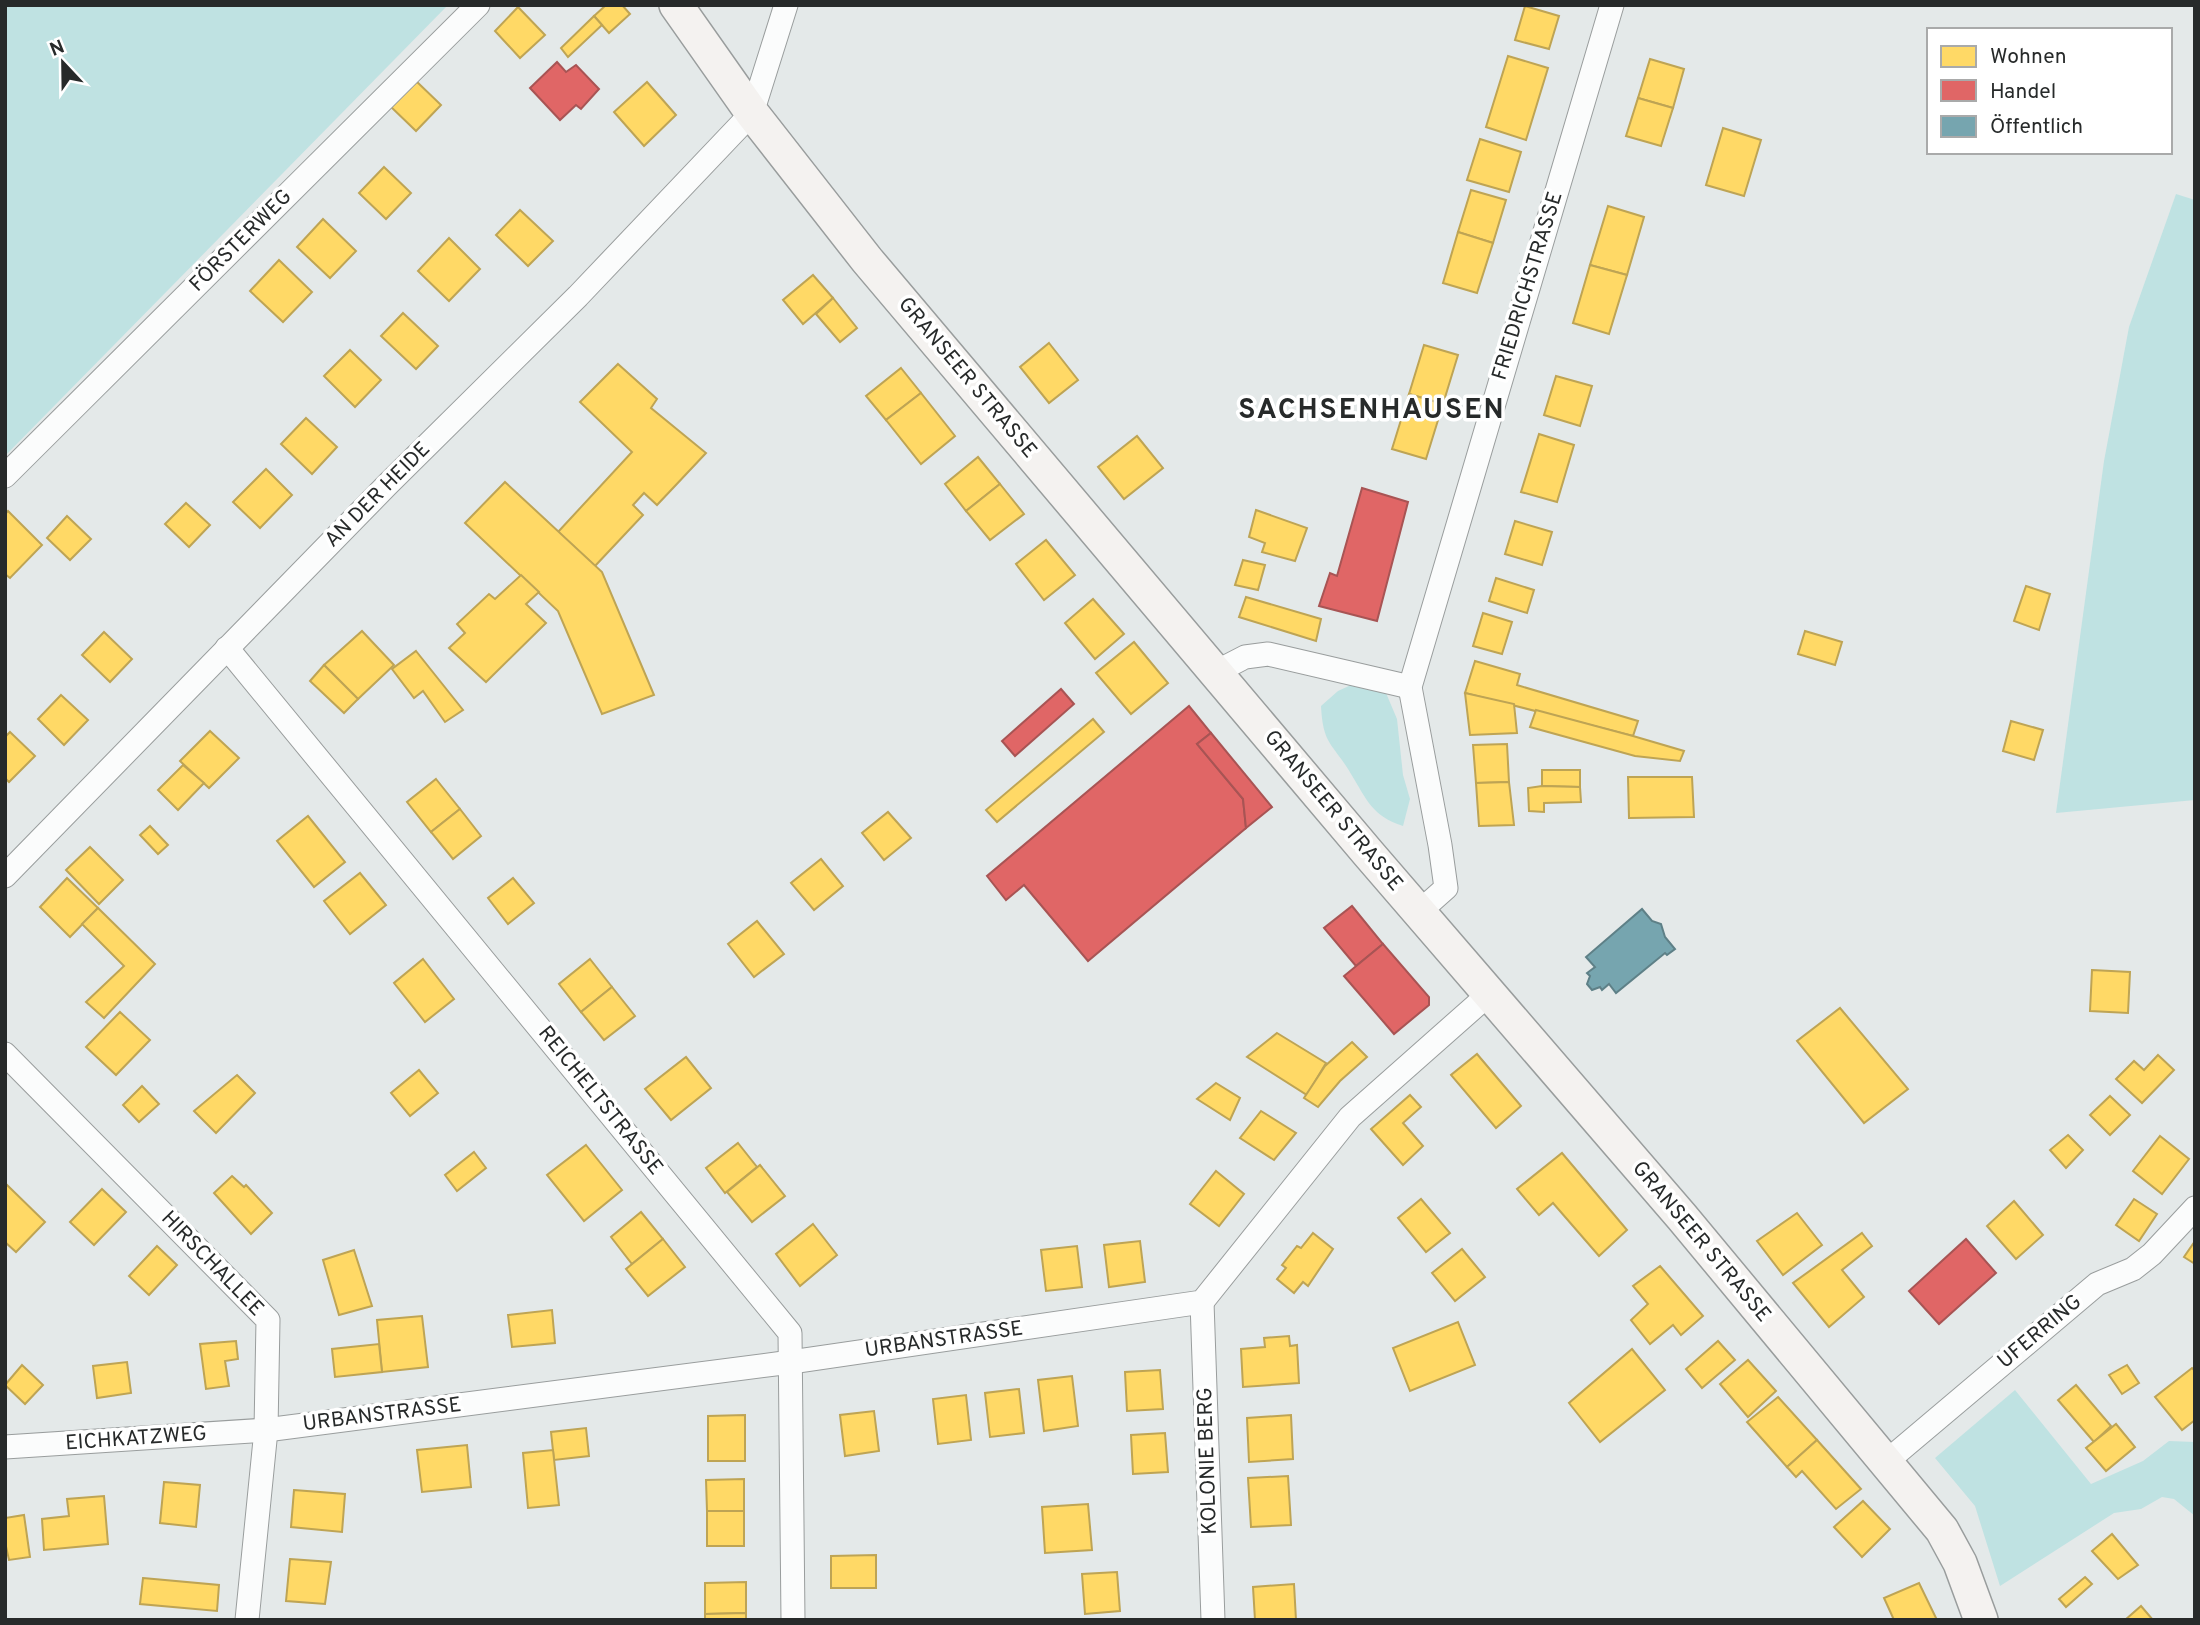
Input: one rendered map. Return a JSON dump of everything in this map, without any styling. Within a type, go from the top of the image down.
[{"type":"main road","name":"GRANSEER STRASSE","points":[[676,5],[752,113],[867,260],[1419,912],[1682,1217],[1942,1530],[1960,1563],[1981,1620]]},
{"type":"street","name":"FÖRSTERWEG","points":[[5,476],[478,5]]},
{"type":"street","points":[[752,113],[786,5]]},
{"type":"street","name":"FRIEDRICHSTRASSE","points":[[1419,912],[1446,888],[1410,687],[1612,5]]},
{"type":"street","name":"AN DER HEIDE","points":[[5,876],[227,648],[578,296],[752,113]]},
{"type":"street","name":"REICHELTSTRASSE","points":[[227,648],[790,1333],[793,1620]]},
{"type":"street","points":[[1216,672],[1245,657],[1268,654],[1410,687]]},
{"type":"street","points":[[1202,1301],[1350,1117],[1489,994]]},
{"type":"street","name":"HIRSCHALLEE","points":[[5,1054],[268,1320],[266,1430],[247,1620]]},
{"type":"street","name":"UFERRING","points":[[1886,1462],[2097,1284],[2133,1269],[2152,1254],[2195,1208]]},
{"type":"street","name":"URBANSTRASSE","points":[[266,1430],[791,1363],[1202,1301]]},
{"type":"street","name":"KOLONIE BERG","points":[[1202,1301],[1213,1620]]},
{"type":"street","name":"EICHKATZWEG","points":[[5,1447],[266,1430]]},
{"type":"shaded area","points":[[5,5],[448,5],[5,456]]},
{"type":"shaded area","points":[[2176,194],[2195,200],[2195,800],[2056,813],[2104,461],[2129,327]]},
{"type":"shaded area","points":[[1351,685],[1386,693],[1397,719],[1403,775],[1410,799],[1403,826],[1384,817],[1371,806],[1330,743],[1324,729],[1321,706],[1338,691]]},
{"type":"shaded area","points":[[2015,1390],[2091,1484],[2143,1461],[2169,1441],[2195,1442],[2195,1516],[2174,1499],[2162,1497],[2141,1509],[2114,1513],[2000,1586],[1975,1506],[1935,1458]]},
{"type":"building: Wohnen","points":[[606,5],[622,5],[630,14],[609,33],[594,16]]},
{"type":"building: Wohnen","points":[[1525,6],[1559,16],[1549,49],[1515,40]]},
{"type":"building: Wohnen","points":[[518,7],[545,35],[520,58],[495,31]]},
{"type":"building: Wohnen","points":[[594,16],[602,25],[568,57],[561,48]]},
{"type":"building: Wohnen","points":[[1508,56],[1548,68],[1526,140],[1486,127]]},
{"type":"building: Wohnen","points":[[1650,59],[1684,69],[1673,108],[1638,98]]},
{"type":"building: Wohnen","points":[[414,79],[441,105],[416,131],[389,105]]},
{"type":"building: Wohnen","points":[[647,82],[676,115],[644,146],[614,112]]},
{"type":"building: Wohnen","points":[[1638,98],[1673,108],[1661,146],[1626,136]]},
{"type":"building: Wohnen","points":[[1723,128],[1761,140],[1744,196],[1706,185]]},
{"type":"building: Wohnen","points":[[1480,139],[1521,152],[1509,192],[1467,180]]},
{"type":"building: Wohnen","points":[[384,167],[411,193],[386,219],[359,193]]},
{"type":"building: Wohnen","points":[[1471,190],[1506,200],[1493,243],[1458,232]]},
{"type":"building: Wohnen","points":[[1608,206],[1644,217],[1627,275],[1590,265]]},
{"type":"building: Wohnen","points":[[520,210],[553,241],[528,266],[496,235]]},
{"type":"building: Wohnen","points":[[323,219],[356,251],[330,278],[297,247]]},
{"type":"building: Wohnen","points":[[1458,232],[1493,243],[1477,293],[1443,283]]},
{"type":"building: Wohnen","points":[[449,238],[480,269],[449,301],[418,271]]},
{"type":"building: Wohnen","points":[[279,260],[312,292],[283,322],[250,291]]},
{"type":"building: Wohnen","points":[[1590,265],[1627,275],[1609,334],[1573,323]]},
{"type":"building: Wohnen","points":[[813,275],[833,298],[803,324],[783,300]]},
{"type":"building: Wohnen","points":[[833,298],[857,328],[840,342],[816,314]]},
{"type":"building: Wohnen","points":[[403,313],[438,346],[416,369],[381,336]]},
{"type":"building: Wohnen","points":[[1049,343],[1078,380],[1049,403],[1020,367]]},
{"type":"building: Wohnen","points":[[1424,345],[1458,355],[1443,404],[1409,394]]},
{"type":"building: Wohnen","points":[[350,350],[381,380],[355,407],[324,376]]},
{"type":"building: Wohnen","points":[[618,364],[657,399],[651,408],[706,453],[657,505],[644,493],[633,505],[643,515],[595,566],[558,532],[632,452],[580,402]]},
{"type":"building: Wohnen","points":[[901,368],[921,393],[886,420],[866,396]]},
{"type":"building: Wohnen","points":[[1556,376],[1592,386],[1580,426],[1544,415]]},
{"type":"building: Wohnen","points":[[921,393],[955,436],[921,464],[886,420]]},
{"type":"building: Wohnen","points":[[1409,394],[1443,404],[1426,459],[1392,449]]},
{"type":"building: Wohnen","points":[[306,418],[337,447],[312,474],[281,444]]},
{"type":"building: Wohnen","points":[[1539,434],[1574,445],[1557,502],[1521,492]]},
{"type":"building: Wohnen","points":[[1137,436],[1163,468],[1124,499],[1098,467]]},
{"type":"building: Wohnen","points":[[978,457],[1000,484],[966,511],[945,484]]},
{"type":"building: Wohnen","points":[[266,469],[292,495],[260,528],[233,502]]},
{"type":"building: Wohnen","points":[[505,482],[602,572],[654,695],[602,714],[558,611],[465,523]]},
{"type":"building: Wohnen","points":[[1000,484],[1024,514],[990,540],[966,511]]},
{"type":"building: Wohnen","points":[[186,503],[210,525],[189,547],[165,524]]},
{"type":"building: Wohnen","points":[[1256,510],[1307,528],[1295,561],[1262,552],[1265,543],[1249,537]]},
{"type":"building: Wohnen","points":[[8,511],[42,545],[10,578],[5,574],[5,514]]},
{"type":"building: Wohnen","points":[[67,516],[91,539],[70,560],[47,538]]},
{"type":"building: Wohnen","points":[[1515,521],[1552,532],[1542,565],[1505,554]]},
{"type":"building: Wohnen","points":[[1046,540],[1075,575],[1044,600],[1016,564]]},
{"type":"building: Wohnen","points":[[1243,560],[1265,565],[1258,590],[1235,585]]},
{"type":"building: Wohnen","points":[[521,575],[539,592],[526,604],[546,623],[486,682],[449,648],[465,633],[457,624],[489,594],[495,599]]},
{"type":"building: Wohnen","points":[[1496,578],[1534,590],[1527,613],[1489,601]]},
{"type":"building: Wohnen","points":[[2026,586],[2050,594],[2039,630],[2014,621]]},
{"type":"building: Wohnen","points":[[1246,597],[1321,619],[1316,641],[1239,617]]},
{"type":"building: Wohnen","points":[[1093,599],[1124,634],[1095,659],[1065,623]]},
{"type":"building: Wohnen","points":[[1483,613],[1512,622],[1502,654],[1473,646]]},
{"type":"building: Wohnen","points":[[362,631],[394,665],[358,699],[324,665]]},
{"type":"building: Wohnen","points":[[1805,631],[1842,642],[1835,665],[1798,654]]},
{"type":"building: Wohnen","points":[[104,632],[132,659],[110,682],[82,655]]},
{"type":"building: Wohnen","points":[[1134,642],[1168,683],[1131,714],[1096,673]]},
{"type":"building: Wohnen","points":[[416,651],[463,710],[445,722],[423,691],[414,698],[392,669]]},
{"type":"building: Wohnen","points":[[1475,661],[1520,674],[1517,685],[1638,721],[1633,736],[1465,693]]},
{"type":"building: Wohnen","points":[[324,665],[358,699],[344,713],[310,681]]},
{"type":"building: Wohnen","points":[[1465,693],[1514,704],[1517,733],[1470,735]]},
{"type":"building: Wohnen","points":[[61,695],[88,720],[64,745],[38,719]]},
{"type":"building: Wohnen","points":[[1536,710],[1684,751],[1680,761],[1635,756],[1530,727]]},
{"type":"building: Wohnen","points":[[1093,719],[1104,732],[997,822],[986,810]]},
{"type":"building: Wohnen","points":[[2011,721],[2043,730],[2034,760],[2003,751]]},
{"type":"building: Wohnen","points":[[210,731],[239,758],[209,788],[180,761]]},
{"type":"building: Wohnen","points":[[10,732],[35,756],[9,782],[5,778],[5,737]]},
{"type":"building: Wohnen","points":[[1507,744],[1509,782],[1476,783],[1473,745]]},
{"type":"building: Wohnen","points":[[183,765],[204,783],[178,810],[158,790]]},
{"type":"building: Wohnen","points":[[1542,770],[1580,770],[1580,787],[1542,786]]},
{"type":"building: Wohnen","points":[[1628,777],[1692,777],[1694,817],[1629,818]]},
{"type":"building: Wohnen","points":[[436,779],[460,809],[431,832],[407,802]]},
{"type":"building: Wohnen","points":[[1509,782],[1514,825],[1479,826],[1476,783]]},
{"type":"building: Wohnen","points":[[1580,787],[1581,802],[1544,803],[1544,812],[1529,811],[1528,788]]},
{"type":"building: Wohnen","points":[[460,809],[481,836],[453,859],[431,832]]},
{"type":"building: Wohnen","points":[[888,812],[911,838],[884,860],[862,833]]},
{"type":"building: Wohnen","points":[[308,816],[345,862],[314,887],[277,841]]},
{"type":"building: Wohnen","points":[[150,826],[168,845],[158,854],[140,835]]},
{"type":"building: Wohnen","points":[[90,847],[123,880],[99,904],[66,870]]},
{"type":"building: Wohnen","points":[[821,859],[843,886],[814,910],[791,883]]},
{"type":"building: Wohnen","points":[[360,873],[386,905],[350,934],[324,901]]},
{"type":"building: Wohnen","points":[[67,878],[98,908],[70,937],[40,907]]},
{"type":"building: Wohnen","points":[[513,878],[534,903],[508,924],[488,898]]},
{"type":"building: Wohnen","points":[[98,908],[155,964],[104,1018],[86,1002],[124,966],[82,924]]},
{"type":"building: Wohnen","points":[[757,921],[784,954],[754,977],[728,944]]},
{"type":"building: Wohnen","points":[[423,959],[454,999],[425,1022],[394,983]]},
{"type":"building: Wohnen","points":[[590,959],[612,987],[581,1012],[559,984]]},
{"type":"building: Wohnen","points":[[2092,970],[2130,972],[2128,1013],[2090,1011]]},
{"type":"building: Wohnen","points":[[612,987],[635,1016],[604,1040],[581,1012]]},
{"type":"building: Wohnen","points":[[1840,1008],[1908,1089],[1864,1123],[1797,1041]]},
{"type":"building: Wohnen","points":[[120,1012],[150,1040],[116,1075],[86,1047]]},
{"type":"building: Wohnen","points":[[1277,1033],[1326,1063],[1307,1095],[1247,1057]]},
{"type":"building: Wohnen","points":[[1352,1042],[1367,1057],[1340,1081],[1318,1107],[1304,1098],[1325,1066]]},
{"type":"building: Wohnen","points":[[1477,1054],[1521,1106],[1496,1128],[1451,1075]]},
{"type":"building: Wohnen","points":[[2158,1055],[2174,1070],[2142,1103],[2116,1079],[2134,1061],[2144,1070]]},
{"type":"building: Wohnen","points":[[686,1057],[711,1088],[671,1120],[645,1089]]},
{"type":"building: Wohnen","points":[[419,1070],[438,1093],[410,1116],[391,1093]]},
{"type":"building: Wohnen","points":[[237,1075],[255,1093],[216,1133],[194,1111]]},
{"type":"building: Wohnen","points":[[1216,1083],[1240,1098],[1230,1120],[1197,1099]]},
{"type":"building: Wohnen","points":[[142,1086],[159,1104],[139,1122],[123,1105]]},
{"type":"building: Wohnen","points":[[1410,1095],[1421,1107],[1403,1123],[1423,1146],[1403,1165],[1371,1129]]},
{"type":"building: Wohnen","points":[[2110,1096],[2130,1115],[2110,1135],[2090,1115]]},
{"type":"building: Wohnen","points":[[1261,1111],[1296,1133],[1274,1160],[1240,1138]]},
{"type":"building: Wohnen","points":[[2068,1135],[2083,1150],[2066,1168],[2050,1150]]},
{"type":"building: Wohnen","points":[[2160,1136],[2189,1159],[2162,1194],[2133,1171]]},
{"type":"building: Wohnen","points":[[738,1143],[757,1167],[725,1193],[706,1168]]},
{"type":"building: Wohnen","points":[[586,1145],[622,1190],[584,1221],[547,1175]]},
{"type":"building: Wohnen","points":[[474,1152],[486,1168],[457,1191],[445,1175]]},
{"type":"building: Wohnen","points":[[1562,1153],[1627,1230],[1599,1256],[1553,1203],[1539,1215],[1517,1189]]},
{"type":"building: Wohnen","points":[[760,1165],[785,1196],[752,1222],[727,1192]]},
{"type":"building: Wohnen","points":[[1216,1171],[1244,1194],[1219,1226],[1190,1204]]},
{"type":"building: Wohnen","points":[[232,1176],[244,1187],[246,1185],[272,1213],[251,1234],[214,1193]]},
{"type":"building: Wohnen","points":[[5,1183],[45,1222],[16,1252],[5,1242]]},
{"type":"building: Wohnen","points":[[102,1189],[126,1212],[94,1245],[70,1222]]},
{"type":"building: Wohnen","points":[[1421,1199],[1450,1233],[1426,1252],[1398,1218]]},
{"type":"building: Wohnen","points":[[2134,1199],[2157,1214],[2139,1241],[2116,1225]]},
{"type":"building: Wohnen","points":[[2014,1201],[2043,1235],[2016,1259],[1987,1226]]},
{"type":"building: Wohnen","points":[[641,1212],[663,1239],[632,1264],[611,1237]]},
{"type":"building: Wohnen","points":[[1797,1213],[1822,1245],[1783,1275],[1757,1241]]},
{"type":"building: Wohnen","points":[[813,1224],[837,1255],[800,1286],[776,1254]]},
{"type":"building: Wohnen","points":[[1313,1233],[1333,1249],[1308,1286],[1303,1282],[1294,1293],[1277,1279],[1286,1268],[1282,1265],[1297,1246],[1301,1248]]},
{"type":"building: Wohnen","points":[[1862,1233],[1872,1246],[1842,1270],[1864,1297],[1829,1327],[1793,1283]]},
{"type":"building: Wohnen","points":[[663,1239],[685,1267],[648,1296],[626,1269]]},
{"type":"building: Wohnen","points":[[1140,1241],[1145,1282],[1109,1287],[1104,1245]]},
{"type":"building: Wohnen","points":[[2195,1241],[2195,1264],[2184,1257]]},
{"type":"building: Wohnen","points":[[157,1246],[177,1265],[149,1295],[129,1276]]},
{"type":"building: Wohnen","points":[[1077,1246],[1082,1287],[1046,1291],[1041,1250]]},
{"type":"building: Wohnen","points":[[1462,1249],[1485,1277],[1455,1301],[1432,1273]]},
{"type":"building: Wohnen","points":[[354,1250],[372,1306],[339,1315],[323,1260]]},
{"type":"building: Wohnen","points":[[1660,1266],[1703,1316],[1681,1335],[1673,1325],[1650,1344],[1631,1320],[1648,1304],[1633,1286]]},
{"type":"building: Wohnen","points":[[552,1310],[555,1343],[512,1347],[508,1315]]},
{"type":"building: Wohnen","points":[[422,1316],[428,1367],[382,1372],[377,1320]]},
{"type":"building: Wohnen","points":[[1458,1322],[1475,1365],[1410,1391],[1393,1348]]},
{"type":"building: Wohnen","points":[[1289,1336],[1290,1346],[1297,1345],[1299,1383],[1243,1387],[1241,1349],[1265,1347],[1264,1338]]},
{"type":"building: Wohnen","points":[[236,1341],[238,1359],[225,1361],[229,1386],[206,1389],[200,1344]]},
{"type":"building: Wohnen","points":[[1718,1341],[1735,1360],[1702,1388],[1686,1369]]},
{"type":"building: Wohnen","points":[[379,1344],[382,1372],[335,1377],[332,1349]]},
{"type":"building: Wohnen","points":[[1632,1349],[1665,1390],[1600,1442],[1569,1403]]},
{"type":"building: Wohnen","points":[[1748,1360],[1776,1391],[1748,1417],[1720,1384]]},
{"type":"building: Wohnen","points":[[127,1362],[131,1393],[97,1398],[93,1366]]},
{"type":"building: Wohnen","points":[[22,1365],[43,1385],[25,1404],[5,1385]]},
{"type":"building: Wohnen","points":[[2127,1365],[2139,1383],[2122,1394],[2109,1375]]},
{"type":"building: Wohnen","points":[[2192,1368],[2195,1371],[2195,1420],[2182,1430],[2155,1397]]},
{"type":"building: Wohnen","points":[[1160,1370],[1163,1409],[1127,1411],[1125,1372]]},
{"type":"building: Wohnen","points":[[1072,1376],[1078,1426],[1044,1431],[1038,1380]]},
{"type":"building: Wohnen","points":[[2076,1385],[2111,1426],[2094,1442],[2058,1400]]},
{"type":"building: Wohnen","points":[[1019,1389],[1024,1433],[990,1437],[985,1393]]},
{"type":"building: Wohnen","points":[[966,1395],[971,1440],[938,1444],[933,1399]]},
{"type":"building: Wohnen","points":[[1778,1397],[1817,1440],[1787,1467],[1747,1422]]},
{"type":"building: Wohnen","points":[[874,1411],[879,1451],[845,1456],[840,1415]]},
{"type":"building: Wohnen","points":[[745,1415],[745,1461],[708,1461],[708,1416]]},
{"type":"building: Wohnen","points":[[1291,1415],[1293,1459],[1249,1462],[1247,1418]]},
{"type":"building: Wohnen","points":[[2116,1424],[2135,1447],[2106,1471],[2086,1448]]},
{"type":"building: Wohnen","points":[[586,1428],[589,1456],[554,1460],[551,1432]]},
{"type":"building: Wohnen","points":[[1165,1433],[1168,1472],[1133,1474],[1131,1435]]},
{"type":"building: Wohnen","points":[[1817,1440],[1861,1489],[1836,1509],[1802,1471],[1796,1477],[1787,1467]]},
{"type":"building: Wohnen","points":[[467,1445],[471,1487],[422,1492],[417,1450]]},
{"type":"building: Wohnen","points":[[553,1450],[559,1505],[528,1508],[523,1453]]},
{"type":"building: Wohnen","points":[[1288,1476],[1291,1525],[1251,1527],[1248,1478]]},
{"type":"building: Wohnen","points":[[744,1479],[744,1511],[707,1511],[706,1480]]},
{"type":"building: Wohnen","points":[[164,1482],[200,1485],[196,1527],[160,1523]]},
{"type":"building: Wohnen","points":[[294,1490],[345,1494],[342,1532],[291,1527]]},
{"type":"building: Wohnen","points":[[104,1496],[108,1544],[44,1550],[42,1519],[69,1516],[67,1499]]},
{"type":"building: Wohnen","points":[[1863,1501],[1890,1529],[1862,1557],[1834,1527]]},
{"type":"building: Wohnen","points":[[1088,1504],[1092,1550],[1045,1553],[1042,1507]]},
{"type":"building: Wohnen","points":[[707,1511],[744,1511],[744,1546],[707,1546]]},
{"type":"building: Wohnen","points":[[24,1515],[30,1557],[9,1560],[5,1542],[5,1518]]},
{"type":"building: Wohnen","points":[[2112,1534],[2138,1565],[2118,1579],[2092,1551]]},
{"type":"building: Wohnen","points":[[876,1555],[876,1588],[831,1588],[831,1556]]},
{"type":"building: Wohnen","points":[[290,1559],[331,1562],[325,1604],[286,1601]]},
{"type":"building: Wohnen","points":[[1117,1572],[1120,1611],[1085,1614],[1082,1574]]},
{"type":"building: Wohnen","points":[[2085,1577],[2092,1584],[2066,1607],[2059,1599]]},
{"type":"building: Wohnen","points":[[143,1578],[219,1585],[217,1611],[140,1604]]},
{"type":"building: Wohnen","points":[[746,1582],[746,1613],[705,1614],[705,1583]]},
{"type":"building: Wohnen","points":[[1919,1583],[1937,1620],[1894,1620],[1884,1598]]},
{"type":"building: Wohnen","points":[[1294,1584],[1296,1620],[1255,1620],[1253,1587]]},
{"type":"building: Wohnen","points":[[2141,1606],[2153,1620],[2125,1620]]},
{"type":"building: Wohnen","points":[[746,1613],[746,1620],[705,1620],[705,1614]]},
{"type":"building: Handel","points":[[557,62],[566,72],[576,65],[599,89],[581,109],[576,105],[560,120],[530,88]]},
{"type":"building: Handel","points":[[1362,488],[1408,502],[1377,621],[1319,606],[1330,573],[1337,576]]},
{"type":"building: Handel","points":[[1061,689],[1074,704],[1015,756],[1002,741]]},
{"type":"building: Handel","points":[[1189,706],[1211,733],[1197,744],[1243,799],[1246,828],[1088,961],[1024,885],[1006,900],[987,876]]},
{"type":"building: Handel","points":[[1211,733],[1272,807],[1246,828],[1243,799],[1197,744]]},
{"type":"building: Handel","points":[[1352,906],[1383,944],[1356,966],[1324,928]]},
{"type":"building: Handel","points":[[1383,944],[1429,997],[1429,1005],[1394,1034],[1344,976]]},
{"type":"building: Handel","points":[[1966,1239],[1996,1273],[1939,1324],[1909,1291]]},
{"type":"building: Öffentlich","points":[[1642,909],[1652,921],[1661,924],[1665,937],[1675,949],[1667,955],[1665,953],[1616,993],[1609,984],[1602,990],[1600,987],[1592,990],[1587,984],[1590,976],[1587,973],[1595,967],[1586,957]]},
{"type":"district","name":"SACHSENHAUSEN","points":[[1372,411]]}]
